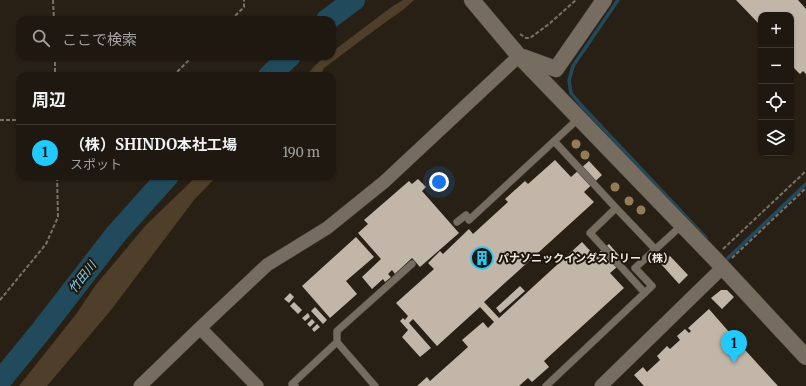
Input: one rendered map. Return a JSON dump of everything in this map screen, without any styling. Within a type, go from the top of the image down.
[{"type":"street","points":[[519,56],[556,69],[604,0]]},
{"type":"street","points":[[477,5],[519,56],[682,225],[806,357]]},
{"type":"street","points":[[140,386],[267,265],[327,228],[384,182],[519,56]]},
{"type":"street","points":[[601,386],[718,263]]},
{"type":"street","points":[[200,328],[257,386]]},
{"type":"lane","points":[[457,222],[466,215],[469,220],[579,118]]},
{"type":"lane","points":[[554,141],[656,250]]},
{"type":"lane","points":[[616,208],[590,233],[645,293]]},
{"type":"lane","points":[[546,386],[652,286],[635,268],[682,225]]},
{"type":"lane","points":[[375,386],[337,342],[337,331],[412,264]]},
{"type":"lane","points":[[294,386],[292,384],[337,342]]},
{"type":"path","points":[[54,0],[54,16]]},
{"type":"path","points":[[235,16],[244,7],[244,0]]},
{"type":"path","points":[[520,34],[526,38],[530,38],[549,24],[576,0]]},
{"type":"path","points":[[54,60],[55,72]]},
{"type":"path","points":[[176,72],[189,60]]},
{"type":"path","points":[[0,120],[16,120]]},
{"type":"path","points":[[718,263],[806,171]]},
{"type":"path","points":[[0,300],[46,244],[58,217],[57,180]]},
{"type":"path","points":[[718,263],[806,188]]},
{"type":"shaded area","points":[[403,0],[414,0],[336,59],[336,49],[390,8]]},
{"type":"shaded area","points":[[321,60],[335,60],[324,68],[322,72],[310,72]]},
{"type":"shaded area","points":[[193,180],[213,180],[194,200],[111,310],[47,386],[19,386],[77,313],[95,286],[146,225]]},
{"type":"building","points":[[736,0],[798,0],[806,9],[806,74],[803,71],[800,74],[794,68],[794,12],[758,12],[758,23]]},
{"type":"building","points":[[555,160],[571,177],[589,161],[602,175],[584,192],[594,202],[484,302],[499,318],[582,242],[595,256],[609,244],[624,261],[610,273],[624,288],[544,361],[549,367],[532,382],[528,378],[519,386],[417,386],[427,377],[430,381],[468,347],[462,340],[483,322],[488,328],[494,322],[480,307],[437,346],[413,319],[409,323],[431,348],[420,357],[402,337],[408,330],[400,321],[403,318],[405,320],[408,316],[396,303],[434,269],[428,263],[440,251],[443,254],[469,229],[473,234],[508,202],[505,199],[525,181],[528,184]]},
{"type":"building","points":[[418,179],[426,187],[422,191],[459,233],[420,267],[412,258],[395,274],[392,270],[388,274],[391,277],[385,282],[383,279],[372,289],[362,277],[381,259],[358,233],[368,224],[364,220],[409,181],[412,184]]},
{"type":"building","points":[[356,237],[374,257],[346,281],[357,294],[330,318],[302,286]]},
{"type":"building","points":[[670,256],[688,275],[679,284],[661,264]]},
{"type":"building","points":[[520,286],[525,291],[500,313],[496,308]]},
{"type":"building","points":[[721,290],[727,290],[734,297],[722,309],[711,298]]},
{"type":"building","points":[[290,293],[294,297],[289,303],[284,299]]},
{"type":"building","points":[[294,302],[302,310],[298,314],[290,306]]},
{"type":"building","points":[[315,307],[327,320],[323,324],[311,311]]},
{"type":"building","points":[[709,309],[778,386],[644,386],[634,375],[643,367],[647,372],[660,360],[657,356],[667,346],[670,349],[680,340],[677,336],[685,329],[689,333],[691,331],[688,328]]},
{"type":"building","points":[[308,313],[310,317],[305,321],[302,318]]},
{"type":"building","points":[[312,319],[315,322],[310,327],[307,324]]},
{"type":"building","points":[[317,324],[320,327],[314,332],[312,329]]},
{"type":"waterway","name":"竹田川","points":[[332,16],[354,0]]},
{"type":"waterway","points":[[618,0],[573,66],[569,81],[571,93],[706,238]]},
{"type":"waterway","name":"竹田川","points":[[273,72],[286,60]]},
{"type":"waterway","name":"竹田川","points":[[0,381],[41,331],[116,234],[164,180]]},
{"type":"waterway","points":[[726,260],[806,184]]},
{"type":"place","name":"パナソニックインダストリー（株）","points":[[482,258]]},
{"type":"place","name":"（株）SHINDO本社工場","points":[[734,363]]}]
